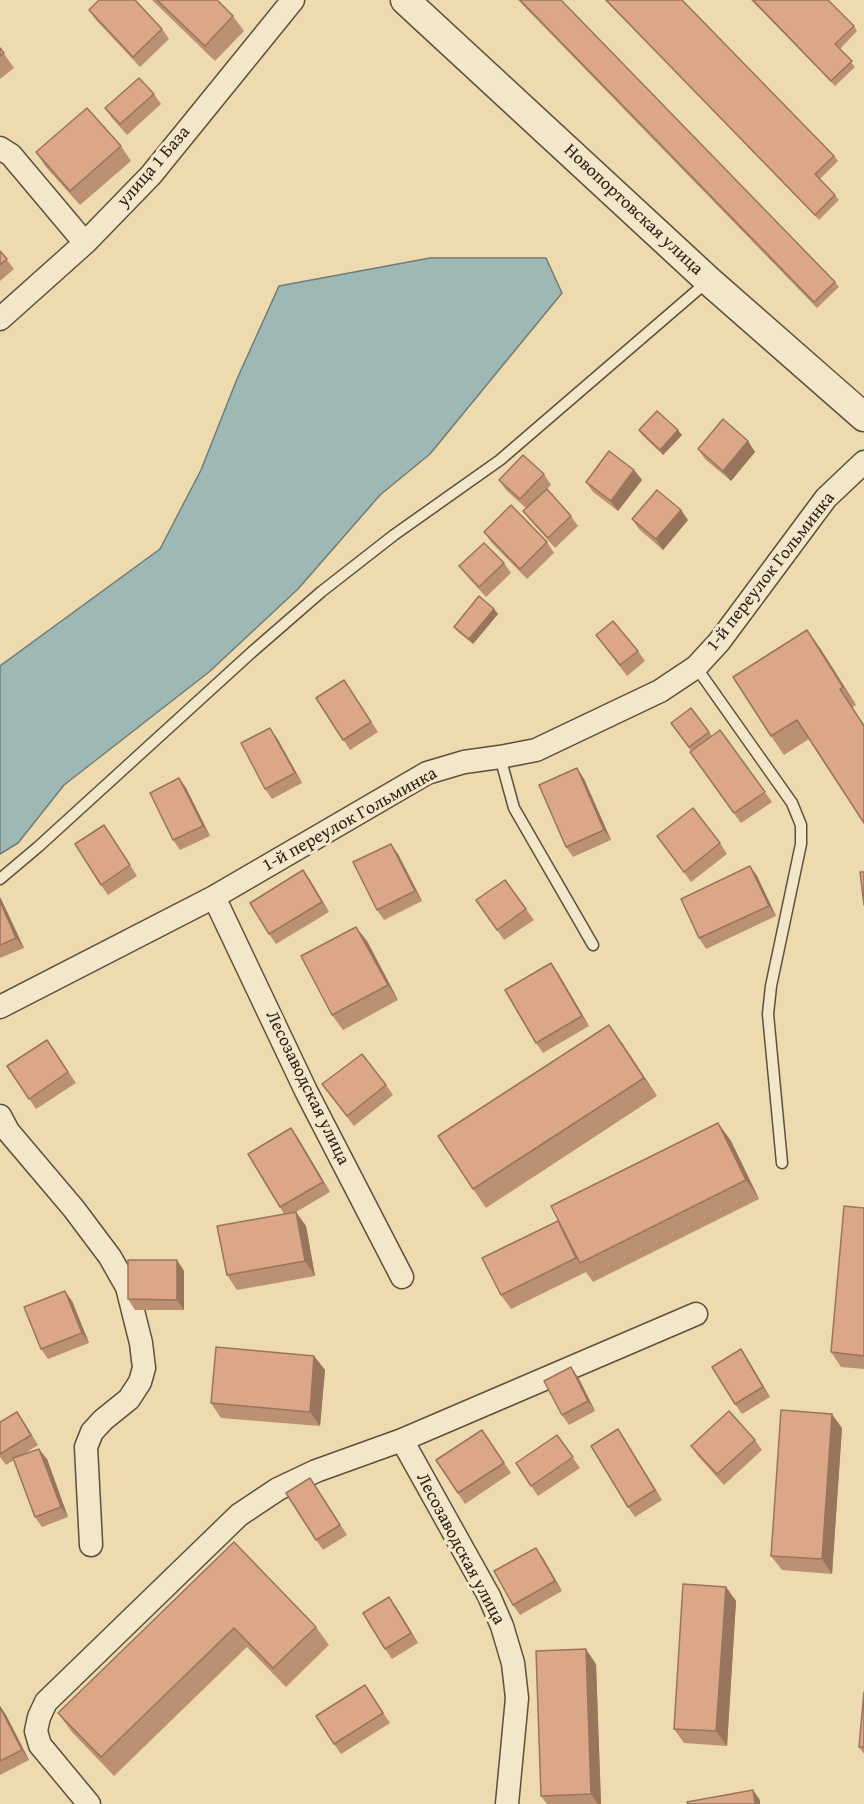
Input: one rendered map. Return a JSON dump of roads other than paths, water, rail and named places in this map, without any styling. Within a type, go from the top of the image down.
[{"type":"street","name":"улица 1 База","points":[[0,319],[85,243],[152,175],[293,0]]},
{"type":"street","name":"Новопортовская улица","points":[[405,0],[709,280],[864,417]]},
{"type":"street","points":[[0,148],[11,155],[85,243]]},
{"type":"street","name":"1-й переулок Гольминка","points":[[0,1007],[214,897],[427,773],[464,762],[536,750],[660,691],[696,667],[719,642],[826,498],[864,462]]},
{"type":"street","name":"Лесозаводская улица","points":[[214,897],[306,1091],[402,1277]]},
{"type":"street","points":[[0,1116],[18,1143],[74,1209],[110,1257],[127,1287],[141,1343],[144,1368],[140,1382],[129,1399],[92,1432],[86,1448],[91,1545]]},
{"type":"street","points":[[89,1804],[40,1745],[36,1731],[46,1702],[239,1515],[278,1490],[316,1471],[402,1440],[696,1314]]},
{"type":"street","name":"Лесозаводская улица","points":[[402,1440],[489,1596],[502,1626],[513,1663],[517,1698],[507,1804]]},
{"type":"lane","points":[[0,879],[321,592],[394,535],[500,460],[709,280]]},
{"type":"lane","points":[[696,667],[792,803],[801,825],[801,844],[771,986],[768,1014],[782,1163]]},
{"type":"lane","points":[[500,757],[514,808],[593,945]]},
{"type":"water","points":[[430,258],[546,258],[562,293],[430,454],[380,495],[298,589],[209,672],[64,785],[18,843],[0,854],[0,666],[160,549],[201,470],[237,379],[279,286]]}]
